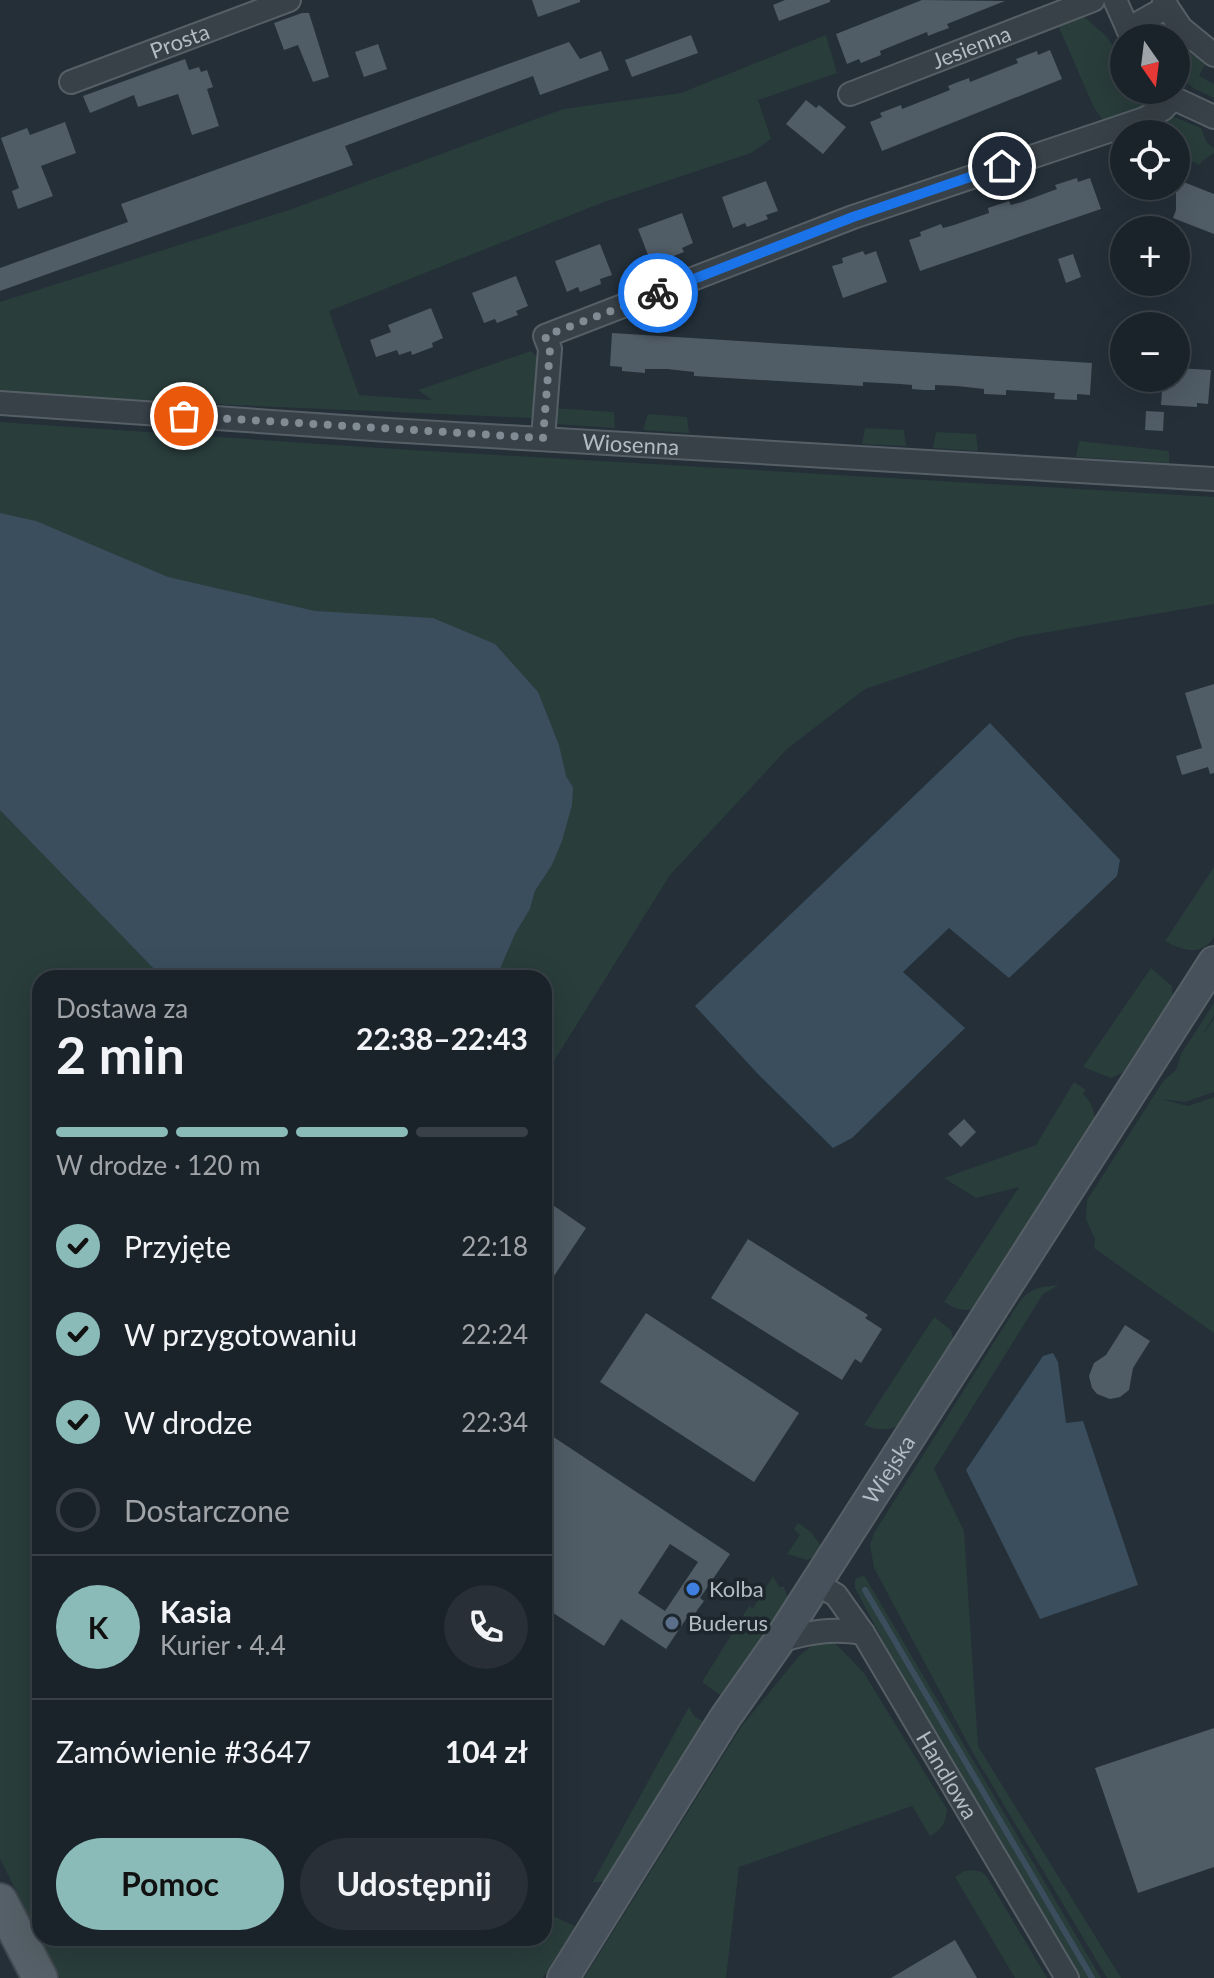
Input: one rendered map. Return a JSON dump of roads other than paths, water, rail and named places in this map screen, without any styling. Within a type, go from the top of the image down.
[{"type":"main road","points":[[0,1901],[40,1978]]},
{"type":"street","name":"Prosta","points":[[71,82],[289,0]]},
{"type":"street","name":"Jesienna","points":[[850,94],[1093,0]]},
{"type":"street","points":[[1115,0],[1126,24]]},
{"type":"street","points":[[1141,24],[1166,4],[1181,28],[1214,55]]},
{"type":"street","points":[[543,438],[550,349],[545,336],[853,217],[1144,119],[1163,109],[1165,104]]},
{"type":"street","points":[[1189,104],[1214,117]]},
{"type":"street","name":"Wiosenna","points":[[0,403],[388,430],[1214,479]]},
{"type":"street","name":"Wiejska","points":[[563,1978],[725,1718],[779,1641],[1214,962]]},
{"type":"street","name":"Handlowa","points":[[815,1583],[836,1595],[863,1633],[1067,1978]]},
{"type":"street","points":[[779,1641],[815,1630],[839,1629],[863,1633]]},
{"type":"water","points":[[0,513],[36,521],[168,577],[315,611],[433,618],[495,644],[538,692],[559,745],[566,776],[573,787],[572,805],[562,841],[552,865],[535,891],[530,909],[499,970],[155,970],[0,810]]},
{"type":"water","points":[[990,723],[1120,860],[1117,876],[1009,978],[949,928],[903,972],[965,1028],[852,1138],[833,1148],[695,1006]]},
{"type":"water","points":[[1053,1353],[1058,1362],[1066,1423],[1083,1421],[1138,1585],[1040,1619],[966,1470],[1043,1356]]},
{"type":"waterway","points":[[865,1590],[1092,1978]]},
{"type":"place","name":"Kolba","points":[[693,1589]]},
{"type":"place","name":"Buderus","points":[[672,1623]]}]
